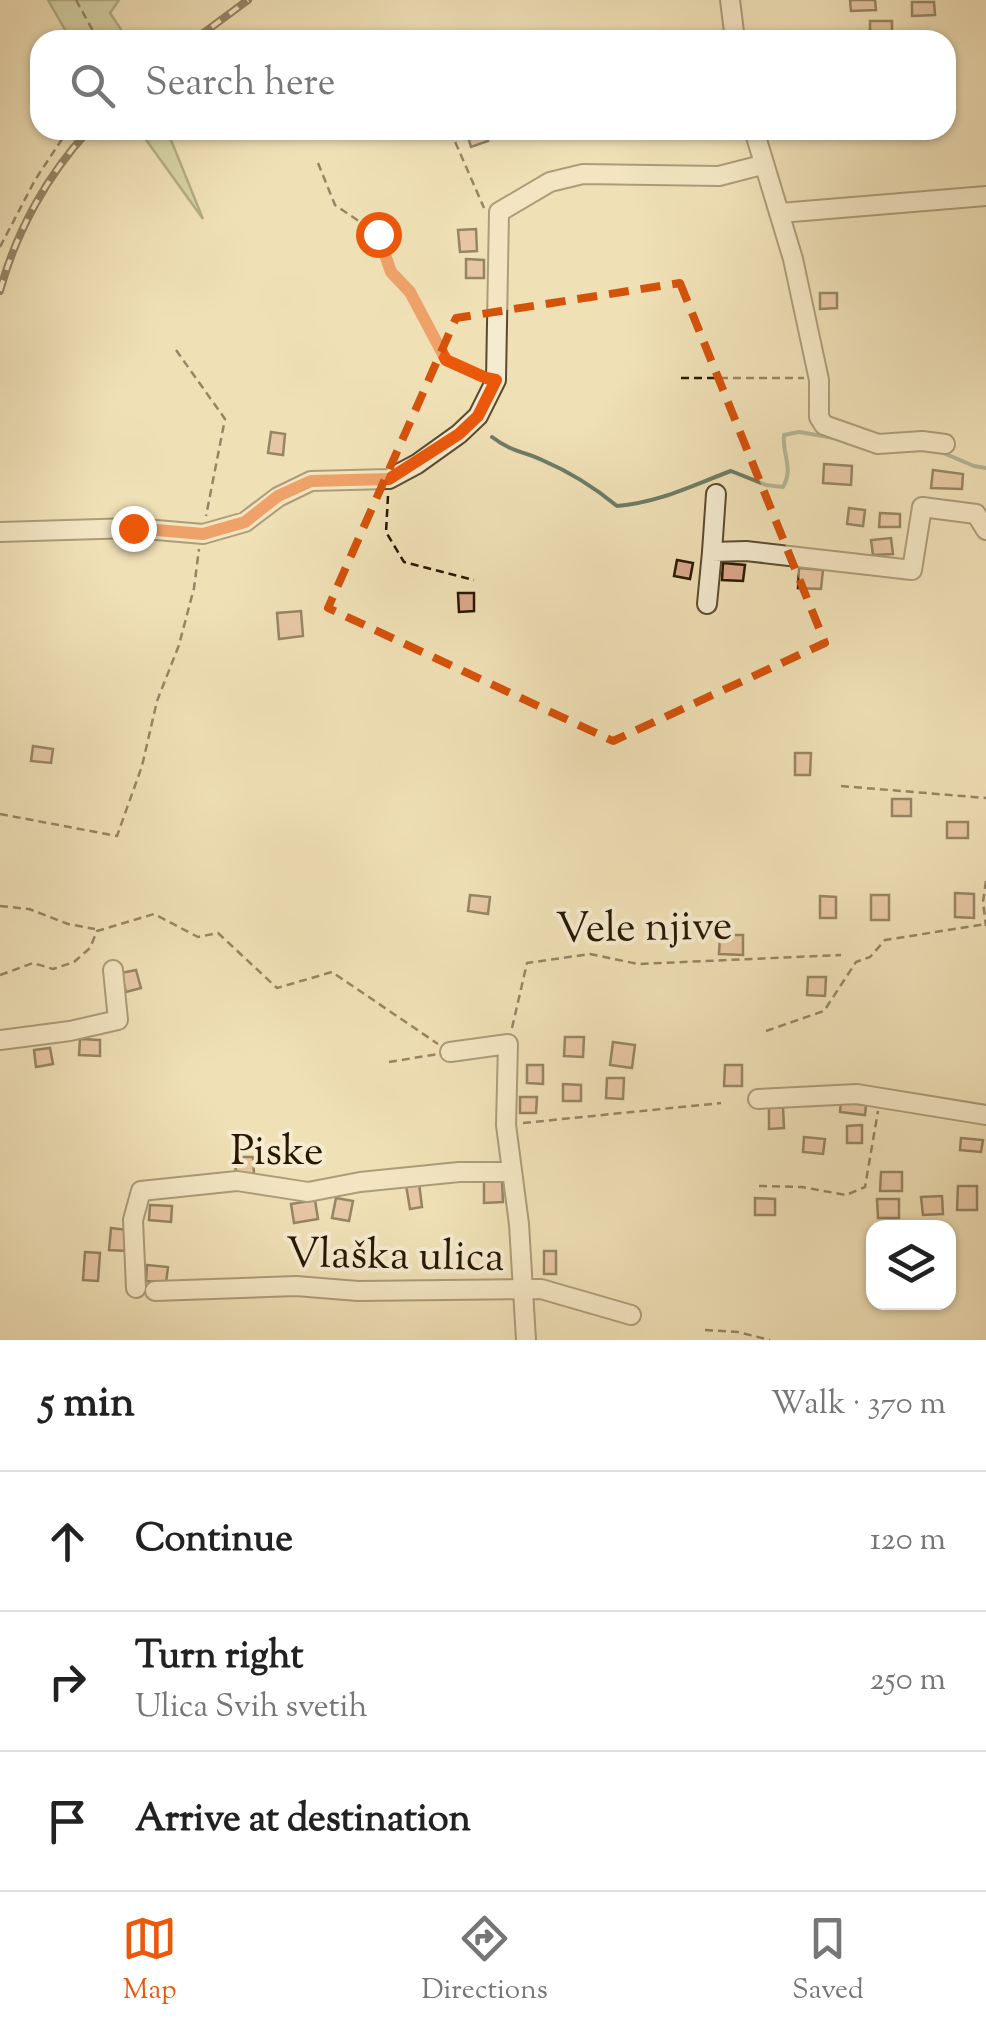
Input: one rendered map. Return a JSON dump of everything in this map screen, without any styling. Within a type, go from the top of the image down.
[{"type":"street","points":[[730,0],[734,30]]},
{"type":"street","points":[[756,140],[794,258],[819,380],[819,417],[824,426],[878,444],[945,444]]},
{"type":"street","points":[[0,532],[133,528],[203,534],[245,522],[278,496],[311,481],[389,479],[459,434],[478,416],[496,380],[499,212],[550,182],[584,174],[719,176],[762,165]]},
{"type":"street","points":[[780,213],[986,196]]},
{"type":"street","points":[[708,604],[716,494]]},
{"type":"street","points":[[712,552],[746,551],[912,570],[922,506],[976,514],[986,530]]},
{"type":"street","points":[[0,1040],[118,1020],[114,970]]},
{"type":"street","points":[[450,1052],[508,1044],[506,1125],[526,1340]]},
{"type":"street","points":[[758,1099],[856,1094],[986,1115]]},
{"type":"street","name":"Piske","points":[[146,1290],[133,1220],[141,1191],[237,1180],[308,1192],[360,1182],[511,1172]]},
{"type":"street","name":"Vlaška ulica","points":[[146,1290],[296,1286],[358,1291],[541,1289],[632,1314]]},
{"type":"path","points":[[76,0],[92,30]]},
{"type":"path","points":[[0,247],[61,140]]},
{"type":"path","points":[[454,140],[478,199],[488,212],[499,212]]},
{"type":"path","points":[[318,163],[335,205],[378,234],[391,272],[410,292],[446,360],[496,380]]},
{"type":"path","points":[[0,814],[118,836],[194,588],[226,418],[176,350]]},
{"type":"path","points":[[681,378],[819,380]]},
{"type":"path","points":[[389,479],[386,532],[404,562],[474,580]]},
{"type":"path","points":[[841,786],[986,798]]},
{"type":"path","points":[[766,1031],[824,1011],[856,962],[870,957],[885,940],[986,925],[986,881]]},
{"type":"path","points":[[0,906],[30,909],[97,930],[154,914],[198,937],[218,933],[278,988],[332,972],[450,1052]]},
{"type":"path","points":[[0,976],[33,963],[53,968],[74,962],[90,948],[97,930]]},
{"type":"path","name":"Vele njive","points":[[508,1044],[527,963],[590,954],[638,964],[841,956]]},
{"type":"path","points":[[389,1062],[450,1052]]},
{"type":"path","points":[[759,1186],[846,1195],[865,1186],[874,1120],[883,1100]]},
{"type":"path","points":[[506,1125],[721,1104]]},
{"type":"path","points":[[705,1330],[738,1332],[770,1340]]},
{"type":"highlighted area","points":[[680,283],[825,643],[613,741],[328,608],[456,318]]},
{"type":"green space","points":[[48,0],[119,0],[110,13],[121,30],[65,30]]},
{"type":"green space","points":[[146,140],[171,140],[203,219]]},
{"type":"building","points":[[850,0],[875,0],[876,10],[851,11]]},
{"type":"building","points":[[912,2],[934,2],[935,15],[912,16]]},
{"type":"building","points":[[870,21],[892,21],[892,30],[870,30]]},
{"type":"building","points":[[469,140],[488,140],[488,141],[471,147]]},
{"type":"building","points":[[476,229],[477,251],[460,252],[458,230]]},
{"type":"building","points":[[466,259],[484,260],[484,278],[466,278]]},
{"type":"building","points":[[820,293],[837,293],[837,308],[820,309]]},
{"type":"building","points":[[271,432],[285,434],[283,455],[268,453]]},
{"type":"building","points":[[824,464],[852,466],[851,485],[823,483]]},
{"type":"building","points":[[933,470],[963,474],[962,489],[931,488]]},
{"type":"building","points":[[849,508],[865,510],[863,526],[847,524]]},
{"type":"building","points":[[880,513],[900,514],[900,527],[879,527]]},
{"type":"building","points":[[891,538],[893,554],[873,555],[871,540]]},
{"type":"building","points":[[677,560],[693,563],[690,579],[674,576]]},
{"type":"building","points":[[723,563],[745,565],[743,581],[722,580]]},
{"type":"building","points":[[799,568],[823,570],[821,589],[798,588]]},
{"type":"building","points":[[458,593],[474,593],[474,611],[459,612]]},
{"type":"building","points":[[301,611],[303,636],[279,639],[277,613]]},
{"type":"building","points":[[33,746],[53,749],[51,763],[31,761]]},
{"type":"building","points":[[795,753],[811,753],[810,775],[795,775]]},
{"type":"building","points":[[892,799],[911,799],[911,816],[892,816]]},
{"type":"building","points":[[947,822],[968,822],[968,838],[947,838]]},
{"type":"building","points":[[955,893],[974,894],[974,918],[955,917]]},
{"type":"building","points":[[470,895],[490,897],[488,914],[468,911]]},
{"type":"building","points":[[871,895],[889,895],[889,920],[871,920]]},
{"type":"building","points":[[820,896],[836,897],[836,918],[820,918]]},
{"type":"building","points":[[720,935],[743,935],[743,955],[719,954]]},
{"type":"building","points":[[136,970],[141,988],[126,992],[121,973]]},
{"type":"building","points":[[808,977],[826,977],[825,996],[807,995]]},
{"type":"building","points":[[565,1037],[584,1037],[583,1057],[564,1056]]},
{"type":"building","points":[[80,1039],[100,1040],[100,1056],[79,1055]]},
{"type":"building","points":[[613,1042],[635,1045],[632,1068],[610,1065]]},
{"type":"building","points":[[50,1048],[53,1064],[36,1067],[34,1050]]},
{"type":"building","points":[[527,1065],[543,1065],[543,1084],[527,1083]]},
{"type":"building","points":[[725,1065],[742,1065],[742,1086],[724,1086]]},
{"type":"building","points":[[607,1078],[624,1078],[623,1099],[606,1098]]},
{"type":"building","points":[[563,1084],[581,1085],[581,1101],[563,1101]]},
{"type":"building","points":[[520,1097],[537,1097],[536,1113],[520,1113]]},
{"type":"building","points":[[841,1102],[866,1105],[865,1115],[840,1112]]},
{"type":"building","points":[[783,1107],[784,1128],[769,1129],[769,1108]]},
{"type":"building","points":[[862,1125],[862,1143],[847,1143],[847,1126]]},
{"type":"building","points":[[804,1137],[825,1139],[823,1154],[803,1152]]},
{"type":"building","points":[[961,1138],[983,1140],[981,1152],[960,1150]]},
{"type":"building","points":[[235,1157],[253,1157],[254,1174],[236,1175]]},
{"type":"building","points":[[881,1172],[902,1172],[902,1191],[880,1191]]},
{"type":"building","points":[[484,1181],[502,1181],[503,1202],[484,1203]]},
{"type":"building","points":[[419,1183],[422,1207],[410,1209],[406,1185]]},
{"type":"building","points":[[958,1186],[977,1186],[977,1210],[957,1210]]},
{"type":"building","points":[[942,1196],[943,1214],[923,1215],[921,1197]]},
{"type":"building","points":[[336,1198],[353,1201],[349,1221],[332,1218]]},
{"type":"building","points":[[755,1198],[775,1199],[775,1215],[755,1215]]},
{"type":"building","points":[[877,1199],[899,1199],[899,1218],[878,1218]]},
{"type":"building","points":[[315,1200],[318,1219],[294,1223],[291,1204]]},
{"type":"building","points":[[150,1205],[172,1206],[171,1222],[149,1220]]},
{"type":"building","points":[[111,1228],[128,1230],[126,1251],[109,1250]]},
{"type":"building","points":[[544,1251],[556,1251],[556,1274],[544,1274]]},
{"type":"building","points":[[85,1252],[100,1253],[98,1281],[83,1280]]},
{"type":"building","points":[[147,1265],[168,1267],[166,1283],[146,1281]]},
{"type":"waterway","points":[[492,437],[572,475],[617,506],[661,497],[731,471],[766,485],[783,487],[788,474],[784,435],[799,432],[840,439]]},
{"type":"waterway","points":[[883,451],[918,450]]},
{"type":"waterway","points":[[941,452],[986,468]]},
{"type":"railway","points":[[208,30],[248,0]]},
{"type":"railway","points":[[0,291],[35,205],[81,140]]},
{"type":"route","points":[[133,528],[203,534],[245,522],[278,496],[311,481],[389,479],[417,464],[478,416],[496,380],[446,360],[410,292],[391,272],[378,234]]}]
